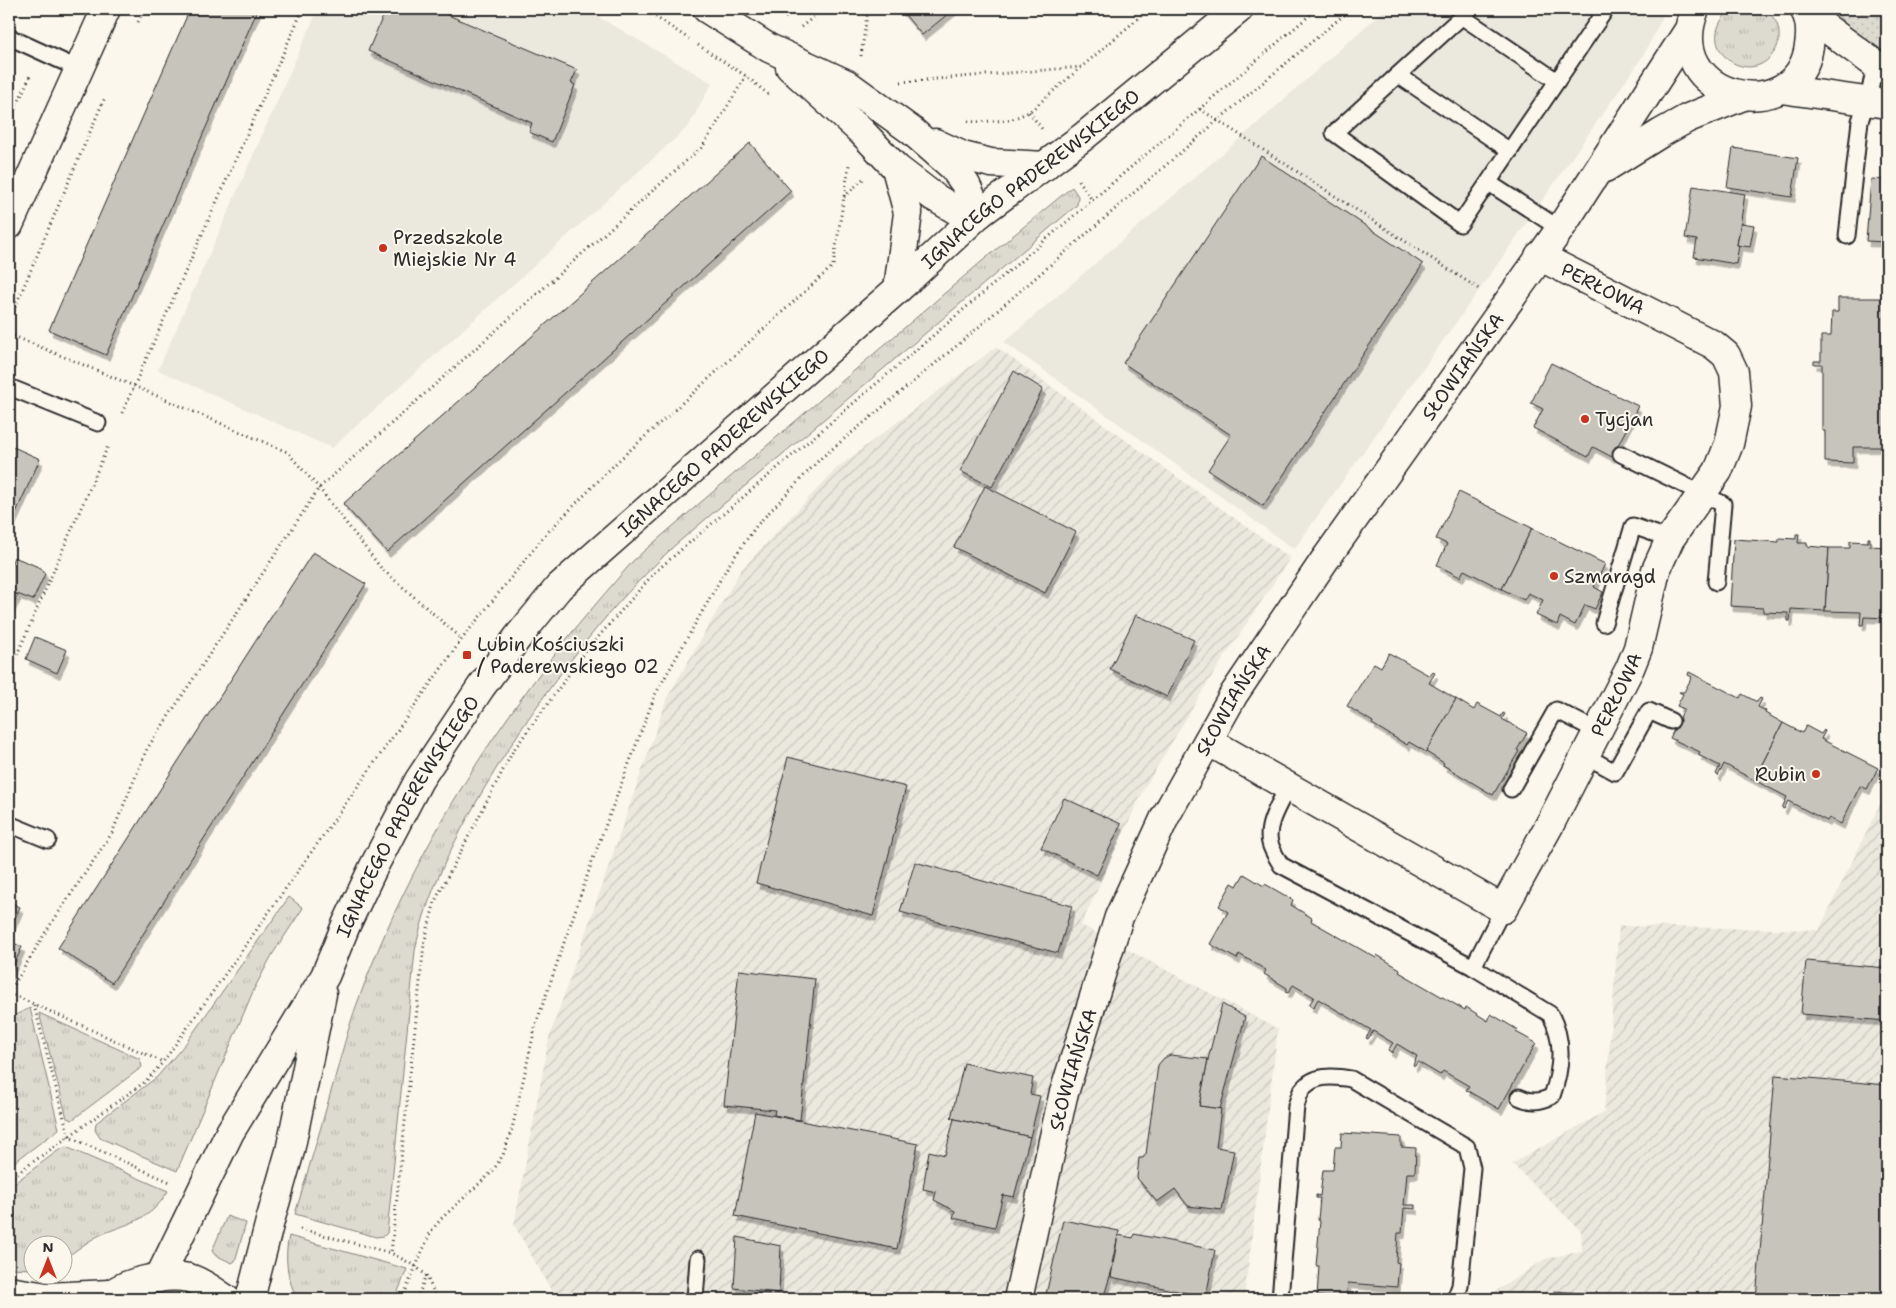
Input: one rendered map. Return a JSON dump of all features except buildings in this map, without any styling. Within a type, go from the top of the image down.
[{"type":"street","points":[[9,225],[106,9]]},
{"type":"street","points":[[707,9],[769,48],[847,84],[912,131],[953,167],[966,185],[979,214]]},
{"type":"street","name":"IGNACEGO PADEREWSKIEGO","points":[[159,1278],[230,1132],[325,976],[346,925],[374,866],[419,780],[481,687],[518,637],[559,587],[898,289],[979,214],[1083,138],[1239,9]]},
{"type":"street","points":[[1806,11],[1881,67]]},
{"type":"street","points":[[1781,89],[1799,72],[1808,54],[1811,34],[1806,11]]},
{"type":"street","points":[[1691,20],[1690,50],[1697,67],[1709,82],[1725,91],[1743,96],[1758,96],[1781,89],[1877,102]]},
{"type":"street","name":"SŁOWIAŃSKA","points":[[1018,1299],[1064,1096],[1119,918],[1165,817],[1234,694],[1324,561],[1560,229],[1597,173],[1691,20]]},
{"type":"street","points":[[769,48],[862,132],[896,168],[934,197],[956,210],[979,214]]},
{"type":"street","points":[[1597,173],[1688,118],[1743,96]]},
{"type":"street","points":[[912,131],[963,156],[992,163],[1045,166]]},
{"type":"street","points":[[896,168],[908,214],[898,289]]},
{"type":"street","name":"PERŁOWA","points":[[1503,908],[1550,824],[1630,668],[1638,648],[1656,570],[1670,539],[1718,471],[1728,444],[1737,406],[1734,372],[1726,355],[1714,345],[1539,256]]},
{"type":"street","points":[[1208,741],[1503,908]]},
{"type":"street","name":"IGNACEGO PADEREWSKIEGO","points":[[250,1299],[290,1151],[325,976]]},
{"type":"street","points":[[9,1291],[47,1297],[108,1297],[132,1282],[159,1278],[189,1278],[226,1299]]},
{"type":"lane","points":[[1557,81],[1465,13],[1334,133],[1460,224],[1606,9]]},
{"type":"lane","points":[[9,37],[79,69]]},
{"type":"lane","points":[[1847,236],[1860,121],[1877,102],[1870,91],[1881,67]]},
{"type":"lane","points":[[1398,74],[1510,150]]},
{"type":"lane","points":[[1489,183],[1560,229]]},
{"type":"lane","points":[[9,387],[98,423]]},
{"type":"lane","points":[[1621,454],[1723,504],[1716,582]]},
{"type":"lane","points":[[1604,623],[1633,526],[1670,539]]},
{"type":"lane","points":[[1511,789],[1556,710],[1597,731]]},
{"type":"lane","points":[[1584,755],[1615,772],[1649,711],[1671,721]]},
{"type":"lane","points":[[1288,786],[1273,818],[1269,833],[1270,843],[1281,865],[1473,967],[1550,1014],[1557,1026],[1561,1046],[1557,1083],[1552,1096],[1543,1100],[1534,1102],[1519,1097]]},
{"type":"lane","points":[[9,824],[48,840]]},
{"type":"lane","points":[[1473,967],[1503,908]]},
{"type":"lane","points":[[1280,1299],[1296,1106],[1302,1090],[1318,1078],[1335,1076],[1351,1079],[1467,1147],[1472,1168],[1460,1286],[1455,1299]]},
{"type":"lane","points":[[695,1299],[698,1259]]},
{"type":"path","points":[[136,26],[144,9]]},
{"type":"path","points":[[118,422],[303,9]]},
{"type":"path","points":[[622,9],[627,12],[651,14],[746,76],[776,101]]},
{"type":"path","points":[[773,9],[808,32]]},
{"type":"path","points":[[801,27],[824,9]]},
{"type":"path","points":[[861,57],[868,9]]},
{"type":"path","points":[[967,120],[976,122],[1010,120],[1029,112],[1149,9]]},
{"type":"path","points":[[437,1299],[426,1275],[415,1266],[391,1253],[424,944],[435,901],[513,751],[586,651],[655,572],[1317,9]]},
{"type":"path","points":[[402,1299],[432,1231],[492,1172],[503,1156],[512,1129],[536,1024],[594,856],[655,696],[728,566],[757,525],[820,459],[960,343],[1217,121],[1351,9]]},
{"type":"path","points":[[895,82],[1082,67]]},
{"type":"path","points":[[163,1062],[9,993],[45,933],[112,833],[147,750],[319,488],[702,146],[746,76]]},
{"type":"path","points":[[9,321],[109,89]]},
{"type":"path","points":[[9,1179],[145,1082],[163,1062],[462,639],[545,535],[617,462],[833,266],[850,162]]},
{"type":"path","points":[[9,334],[287,452],[319,488],[381,568],[462,639]]},
{"type":"path","points":[[9,673],[111,439]]},
{"type":"path","points":[[34,1005],[69,1137]]},
{"type":"path","points":[[417,1299],[426,1275]]},
{"type":"shaded area","name":"Przedszkole Miejskie Nr 4","points":[[318,9],[585,9],[712,83],[688,127],[332,448],[158,370]]},
{"type":"shaded area","points":[[1385,9],[1664,9],[1662,18],[1643,56],[1483,285],[1294,549],[1004,342],[1251,129]]},
{"type":"shaded area","points":[[996,347],[1290,558],[1210,679],[1145,787],[1081,925],[1278,1029],[1244,1299],[553,1299],[554,1295],[514,1225],[549,1038],[667,698],[741,570],[837,468]]},
{"type":"shaded area","points":[[1887,790],[1887,1299],[1486,1299],[1545,1259],[1582,1251],[1581,1231],[1512,1164],[1604,1112],[1619,926],[1819,930]]},
{"type":"green space","points":[[1731,9],[1764,9],[1776,21],[1779,33],[1778,45],[1772,55],[1761,64],[1749,67],[1737,65],[1719,49],[1717,36],[1720,23]]},
{"type":"green space","points":[[1832,9],[1887,9],[1887,53],[1854,33]]},
{"type":"green space","points":[[1072,187],[1078,196],[1077,205],[674,546],[618,603],[552,685],[508,749],[460,831],[426,910],[415,951],[387,1233],[384,1236],[376,1237],[295,1214],[352,1018],[402,896],[452,803],[480,758],[541,671],[633,561],[981,262]]},
{"type":"green space","points":[[289,897],[303,908],[272,955],[254,989],[177,1171],[100,1138],[95,1130],[96,1123],[157,1077],[186,1043]]},
{"type":"green space","points":[[30,1008],[59,1129],[9,1166],[9,1018]]},
{"type":"green space","points":[[39,1013],[140,1059],[142,1067],[72,1120],[67,1118]]},
{"type":"green space","points":[[66,1147],[168,1191],[161,1202],[145,1216],[98,1236],[72,1253],[72,1236],[22,1236],[22,1269],[9,1268],[9,1187],[59,1150]]},
{"type":"green space","points":[[227,1216],[246,1223],[235,1261],[232,1263],[215,1255],[212,1251]]},
{"type":"green space","points":[[289,1236],[407,1269],[395,1299],[297,1299],[287,1268]]},
{"type":"place","name":"Przedszkole Miejskie Nr 4","points":[[383,248]]},
{"type":"place","name":"Tycjan","points":[[1585,419]]},
{"type":"place","name":"Szmaragd","points":[[1554,576]]},
{"type":"place","name":"Lubin Kościuszki / Paderewskiego 02","points":[[467,655]]},
{"type":"place","name":"Rubin","points":[[1816,774]]}]
